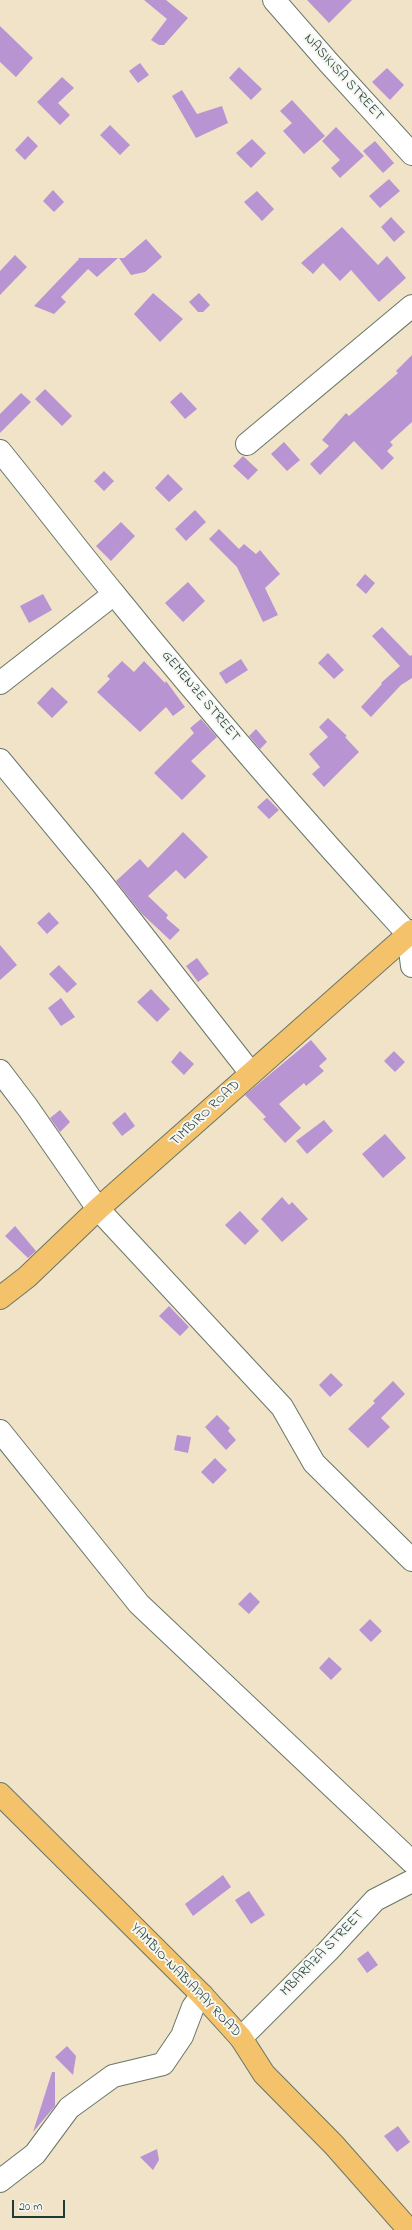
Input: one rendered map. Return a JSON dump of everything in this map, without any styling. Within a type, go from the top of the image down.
[{"type":"main road","name":"TIMBIRO ROAD","points":[[0,1298],[27,1277],[98,1209],[169,1148],[250,1072],[410,932]]},
{"type":"main road","name":"YAMBIO-NABIAPAY ROAD","points":[[0,1794],[202,1995],[241,2038],[264,2074],[334,2145],[409,2230]]},
{"type":"street","name":"NASIKISA STREET","points":[[274,0],[329,64],[412,154]]},
{"type":"street","points":[[247,444],[412,306]]},
{"type":"street","name":"GEMENZE STREET","points":[[0,451],[53,515],[114,594],[214,715],[410,932]]},
{"type":"street","points":[[0,683],[114,594]]},
{"type":"street","points":[[0,760],[101,882],[250,1072]]},
{"type":"street","points":[[410,932],[412,966]]},
{"type":"street","points":[[0,1071],[28,1108],[98,1209],[282,1407],[314,1463],[412,1560]]},
{"type":"street","points":[[0,1431],[139,1604],[412,1862]]},
{"type":"street","name":"MBARAZA STREET","points":[[241,2038],[328,1951],[375,1900],[412,1880]]},
{"type":"street","points":[[0,2180],[35,2154],[69,2108],[113,2076],[163,2064],[182,2036],[193,2007],[202,1995]]},
{"type":"building","points":[[144,0],[166,0],[188,18],[164,45],[159,45],[151,40],[167,19]]},
{"type":"building","points":[[307,0],[352,0],[329,23]]},
{"type":"building","points":[[0,26],[33,58],[16,77],[0,62]]},
{"type":"building","points":[[140,63],[149,75],[138,83],[129,71]]},
{"type":"building","points":[[239,67],[262,89],[251,100],[229,78]]},
{"type":"building","points":[[387,68],[404,85],[390,100],[372,82]]},
{"type":"building","points":[[62,77],[74,88],[58,103],[70,115],[60,125],[37,102]]},
{"type":"building","points":[[182,90],[197,114],[222,106],[228,123],[196,138],[172,96]]},
{"type":"building","points":[[292,100],[325,136],[304,154],[283,131],[292,123],[280,111]]},
{"type":"building","points":[[110,125],[130,145],[120,155],[100,135]]},
{"type":"building","points":[[336,127],[364,156],[340,178],[331,168],[340,160],[322,141]]},
{"type":"building","points":[[28,136],[38,146],[25,160],[15,150]]},
{"type":"building","points":[[252,139],[266,153],[251,168],[236,153]]},
{"type":"building","points":[[375,141],[394,163],[383,173],[363,151]]},
{"type":"building","points":[[389,179],[400,191],[380,208],[369,196]]},
{"type":"building","points":[[53,190],[64,202],[54,212],[43,201]]},
{"type":"building","points":[[257,191],[274,209],[262,221],[244,202]]},
{"type":"building","points":[[391,217],[405,232],[394,242],[381,227]]},
{"type":"building","points":[[342,227],[378,265],[387,256],[406,278],[379,302],[351,270],[340,281],[323,263],[313,274],[301,263]]},
{"type":"building","points":[[146,239],[162,257],[145,272],[131,275],[119,258],[124,258]]},
{"type":"building","points":[[15,255],[27,267],[0,295],[0,271]]},
{"type":"building","points":[[78,258],[118,258],[97,277],[88,269],[61,297],[66,302],[54,314],[34,306],[79,259]]},
{"type":"building","points":[[153,293],[183,319],[160,342],[134,314]]},
{"type":"building","points":[[199,293],[210,305],[203,312],[198,312],[189,302]]},
{"type":"building","points":[[412,355],[412,422],[390,442],[393,445],[387,451],[394,458],[382,470],[354,441],[320,475],[310,464],[329,446],[322,440],[346,413],[349,416],[398,373],[396,371]]},
{"type":"building","points":[[45,389],[72,416],[62,426],[35,399]]},
{"type":"building","points":[[181,392],[197,409],[185,419],[170,402]]},
{"type":"building","points":[[21,393],[31,402],[0,433],[0,414]]},
{"type":"building","points":[[284,442],[300,460],[287,471],[271,454]]},
{"type":"building","points":[[243,456],[258,470],[248,480],[233,466]]},
{"type":"building","points":[[104,471],[114,481],[104,491],[94,481]]},
{"type":"building","points":[[168,474],[183,489],[169,502],[155,488]]},
{"type":"building","points":[[195,510],[206,522],[186,541],[175,529]]},
{"type":"building","points":[[121,522],[135,536],[111,561],[96,546]]},
{"type":"building","points":[[219,529],[239,549],[244,544],[256,554],[260,550],[280,574],[265,588],[278,615],[263,622],[237,567],[209,539]]},
{"type":"building","points":[[365,574],[375,583],[366,594],[356,585]]},
{"type":"building","points":[[188,582],[205,601],[183,622],[165,603]]},
{"type":"building","points":[[43,594],[52,610],[29,623],[20,606]]},
{"type":"building","points":[[382,627],[410,656],[412,655],[412,678],[401,685],[371,717],[361,707],[382,684],[381,683],[400,666],[372,636]]},
{"type":"building","points":[[328,653],[344,670],[334,679],[318,663]]},
{"type":"building","points":[[241,659],[248,670],[226,684],[219,673]]},
{"type":"building","points":[[122,661],[134,672],[144,661],[165,683],[166,681],[185,707],[173,716],[166,707],[140,732],[97,692],[110,679],[107,676]]},
{"type":"building","points":[[52,687],[68,702],[52,718],[37,703]]},
{"type":"building","points":[[328,718],[347,736],[345,737],[359,752],[324,787],[312,774],[320,767],[309,754],[328,737],[319,727]]},
{"type":"building","points":[[201,719],[217,737],[191,761],[206,776],[182,800],[154,773],[194,733],[190,728]]},
{"type":"building","points":[[256,729],[267,742],[260,749],[249,736]]},
{"type":"building","points":[[267,798],[279,810],[269,819],[257,807]]},
{"type":"building","points":[[183,832],[208,857],[185,879],[176,870],[148,896],[168,915],[166,918],[180,930],[170,940],[141,913],[116,881],[140,859],[148,868]]},
{"type":"building","points":[[49,912],[59,923],[47,934],[37,923]]},
{"type":"building","points":[[0,945],[17,965],[0,980]]},
{"type":"building","points":[[197,958],[209,974],[198,982],[186,966]]},
{"type":"building","points":[[59,965],[77,984],[67,993],[49,974]]},
{"type":"building","points":[[151,989],[170,1009],[157,1022],[137,1002]]},
{"type":"building","points":[[61,998],[75,1017],[61,1026],[48,1008]]},
{"type":"building","points":[[311,1040],[327,1059],[319,1066],[324,1071],[306,1086],[304,1083],[279,1104],[301,1128],[285,1143],[263,1119],[266,1117],[245,1095]]},
{"type":"building","points":[[180,1051],[194,1064],[184,1075],[171,1062]]},
{"type":"building","points":[[394,1051],[405,1062],[395,1072],[384,1061]]},
{"type":"building","points":[[60,1110],[70,1122],[60,1132],[50,1118]]},
{"type":"building","points":[[125,1112],[135,1126],[122,1136],[112,1123]]},
{"type":"building","points":[[324,1120],[333,1131],[307,1154],[296,1141]]},
{"type":"building","points":[[385,1134],[406,1158],[383,1178],[362,1154]]},
{"type":"building","points":[[282,1197],[289,1205],[292,1202],[308,1219],[282,1242],[261,1219]]},
{"type":"building","points":[[240,1211],[259,1231],[245,1245],[225,1225]]},
{"type":"building","points":[[15,1226],[36,1251],[28,1258],[5,1236]]},
{"type":"building","points":[[169,1306],[189,1327],[180,1336],[159,1316]]},
{"type":"building","points":[[331,1373],[343,1385],[330,1397],[319,1385]]},
{"type":"building","points":[[393,1381],[405,1394],[381,1418],[390,1427],[368,1448],[348,1429],[375,1403],[373,1401]]},
{"type":"building","points":[[217,1415],[230,1428],[228,1431],[236,1440],[226,1450],[205,1427]]},
{"type":"building","points":[[177,1435],[191,1437],[188,1453],[174,1450]]},
{"type":"building","points":[[215,1458],[227,1470],[213,1484],[201,1472]]},
{"type":"building","points":[[250,1592],[260,1602],[249,1614],[238,1604]]},
{"type":"building","points":[[370,1619],[382,1631],[371,1642],[359,1630]]},
{"type":"building","points":[[329,1657],[342,1669],[331,1680],[319,1668]]},
{"type":"building","points":[[223,1875],[231,1887],[193,1916],[185,1904]]},
{"type":"building","points":[[249,1891],[265,1915],[251,1924],[235,1900]]},
{"type":"building","points":[[368,1951],[378,1965],[367,1973],[357,1959]]},
{"type":"building","points":[[67,2046],[76,2056],[73,2075],[55,2057]]},
{"type":"building","points":[[52,2072],[55,2072],[55,2106],[33,2132]]},
{"type":"building","points":[[398,2126],[410,2142],[397,2152],[384,2136]]},
{"type":"building","points":[[157,2149],[159,2160],[153,2170],[140,2157]]}]
